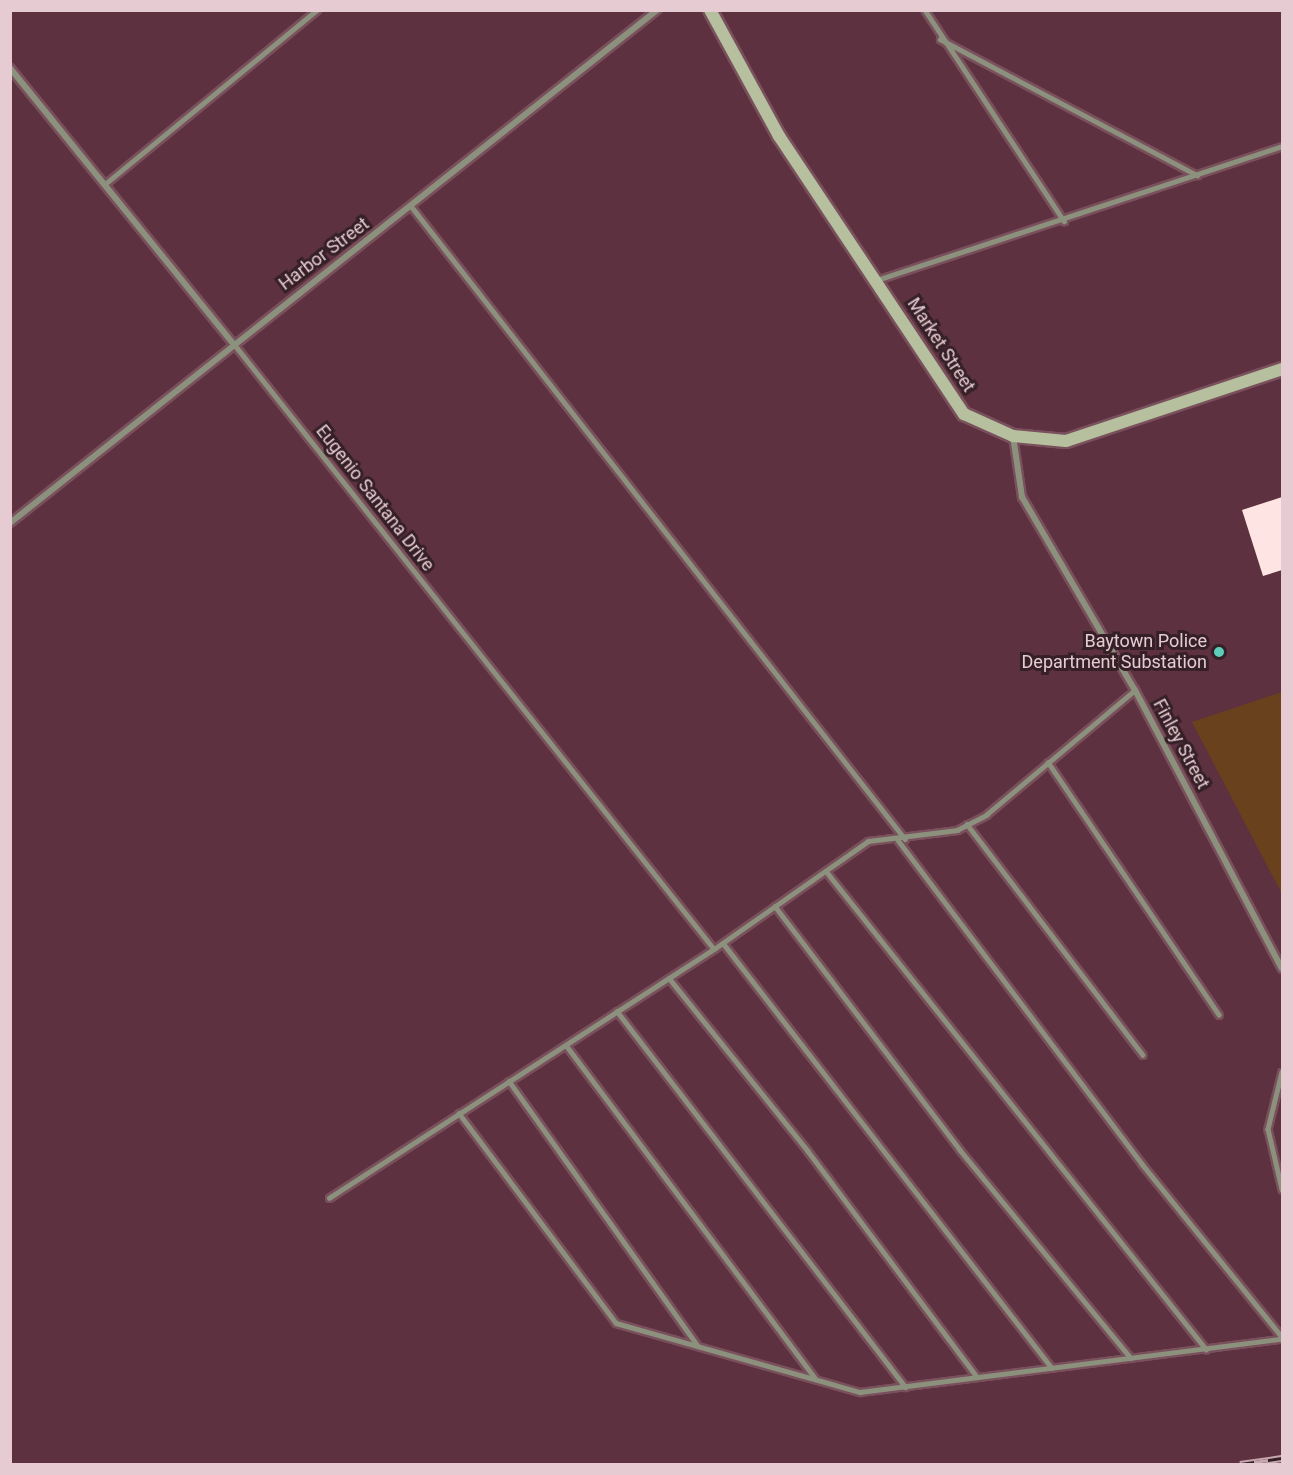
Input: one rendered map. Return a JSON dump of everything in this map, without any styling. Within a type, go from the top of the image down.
[{"type":"main road","name":"Market Street","points":[[710,10],[779,136],[877,280],[964,414],[1013,436],[1066,441],[1282,369]]},
{"type":"street","name":"Harbor Street","points":[[10,523],[232,342],[411,206],[657,10]]},
{"type":"street","name":"Eugenio Santana Drive","points":[[10,68],[232,342]]},
{"type":"street","name":"Finley Street","points":[[1013,436],[1022,497],[1135,690],[1282,969]]},
{"type":"lane","points":[[105,184],[317,10]]},
{"type":"lane","points":[[925,10],[940,39],[1064,221]]},
{"type":"lane","points":[[940,39],[1197,175]]},
{"type":"lane","points":[[877,280],[1064,221],[1282,147]]},
{"type":"lane","points":[[411,206],[905,839]]},
{"type":"lane","name":"Eugenio Santana Drive","points":[[232,342],[714,949]]},
{"type":"lane","points":[[329,1198],[714,949],[868,842],[905,839],[967,824],[1048,762],[1135,690]]},
{"type":"lane","points":[[1048,762],[1219,1015]]},
{"type":"lane","points":[[967,824],[1143,1055]]},
{"type":"lane","points":[[898,840],[1142,1164],[1282,1338]]},
{"type":"lane","points":[[826,871],[1206,1349]]},
{"type":"lane","points":[[776,906],[960,1150],[1131,1358]]},
{"type":"lane","points":[[723,943],[1052,1368]]},
{"type":"lane","points":[[669,978],[808,1151],[977,1377]]},
{"type":"lane","points":[[617,1011],[905,1387]]},
{"type":"lane","points":[[566,1045],[816,1380]]},
{"type":"lane","points":[[1282,1072],[1268,1129],[1282,1189]]},
{"type":"lane","points":[[509,1081],[698,1346]]},
{"type":"lane","points":[[459,1113],[616,1323],[816,1380],[860,1392],[1282,1338]]},
{"type":"shaded area","points":[[1282,692],[1282,894],[1192,722]]},
{"type":"building","points":[[1282,497],[1282,570],[1263,576],[1242,510]]},
{"type":"railway","points":[[1240,1464],[1282,1458]]},
{"type":"place","name":"Baytown Police Department Substation","points":[[1219,652]]}]
